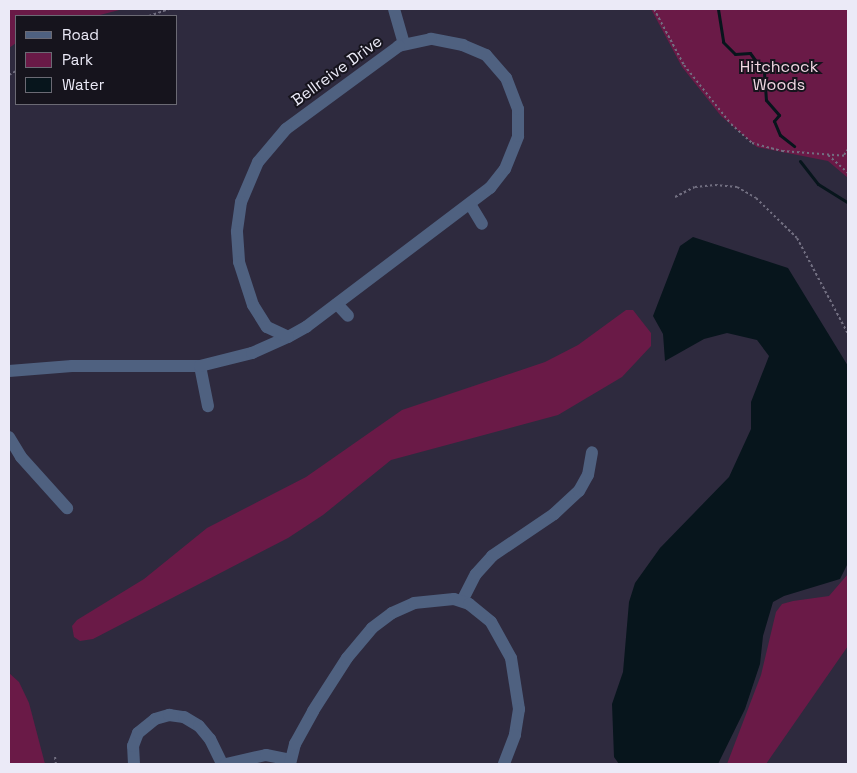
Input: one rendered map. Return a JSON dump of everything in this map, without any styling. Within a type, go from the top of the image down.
[{"type":"street","points":[[394,9],[404,44]]},
{"type":"street","name":"Bellreive Drive","points":[[9,371],[72,366],[200,366],[234,359],[288,337],[337,304],[490,188],[511,159],[519,119],[516,99],[501,69],[477,50],[431,39],[404,44],[371,65],[286,129],[266,150],[245,187],[237,232],[241,272],[253,305],[266,327],[288,337]]},
{"type":"street","points":[[470,204],[482,224]]},
{"type":"street","points":[[337,304],[348,316]]},
{"type":"street","points":[[200,366],[208,406]]},
{"type":"street","points":[[9,437],[21,457],[67,508]]},
{"type":"street","points":[[462,601],[476,574],[492,556],[554,514],[579,491],[588,475],[592,452]]},
{"type":"street","points":[[226,764],[266,756],[290,762],[306,723],[347,658],[382,620],[424,601],[462,601],[491,622],[505,645],[514,669],[519,709],[504,764]]},
{"type":"street","points":[[134,764],[133,746],[138,733],[155,719],[169,715],[184,717],[199,726],[210,739],[222,764]]},
{"type":"path","points":[[152,15],[169,9]]},
{"type":"path","points":[[654,9],[684,65],[731,124],[752,143],[782,151],[848,156]]},
{"type":"path","points":[[844,156],[848,150]]},
{"type":"path","points":[[828,155],[848,173]]},
{"type":"path","points":[[675,197],[695,187],[715,185],[737,187],[756,198],[797,238],[848,334]]},
{"type":"path","points":[[55,757],[56,764]]},
{"type":"green space","points":[[9,9],[123,9],[100,15],[15,15],[15,44],[9,48]]},
{"type":"green space","name":"Hitchcock Woods","points":[[651,9],[848,9],[848,178],[828,161],[757,147],[721,116],[682,67]]},
{"type":"green space","points":[[626,310],[633,310],[651,333],[651,346],[622,377],[558,415],[391,460],[323,515],[288,538],[93,639],[80,641],[74,637],[72,626],[77,620],[144,579],[207,528],[306,477],[402,410],[545,362],[578,345]]},
{"type":"green space","points":[[848,574],[848,646],[766,764],[727,764],[761,675],[776,612],[782,604],[829,596]]},
{"type":"green space","points":[[9,673],[19,682],[29,703],[45,764],[10,764]]},
{"type":"water","points":[[693,237],[788,268],[848,366],[848,563],[840,579],[784,596],[773,602],[763,636],[760,664],[745,709],[718,764],[619,764],[614,757],[612,704],[623,672],[629,602],[635,583],[660,548],[729,477],[751,429],[751,402],[769,356],[757,340],[727,333],[704,339],[665,361],[663,334],[653,316],[680,246]]},
{"type":"waterway","points":[[718,9],[723,42],[735,54],[750,53],[764,72],[766,100],[779,115],[774,121],[780,135],[794,146]]},
{"type":"waterway","points":[[800,161],[818,184],[848,203]]}]
